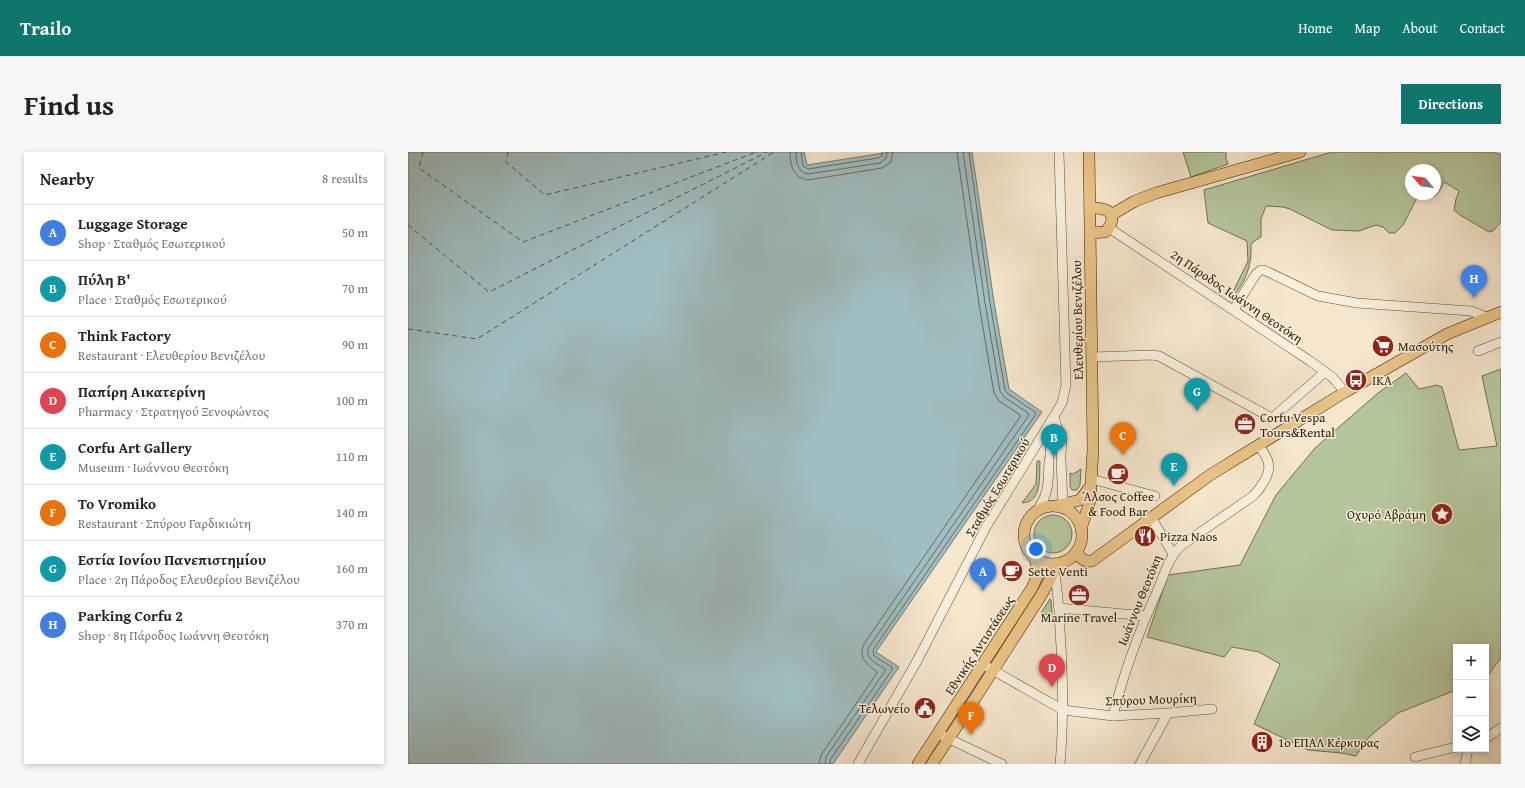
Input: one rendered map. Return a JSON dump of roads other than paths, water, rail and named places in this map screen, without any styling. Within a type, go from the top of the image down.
[{"type":"main road","name":"Ελευθερίου Βενιζέλου","points":[[1081,529],[1089,507],[1093,449],[1089,152]]},
{"type":"main road","points":[[1111,215],[1135,201],[1156,193],[1300,152]]},
{"type":"main road","points":[[1090,208],[1104,209],[1111,215],[1112,223],[1105,232],[1090,233]]},
{"type":"main road","points":[[1077,551],[1078,557],[1081,559],[1092,561],[1151,516],[1210,475],[1344,392],[1448,334],[1501,312]]},
{"type":"main road","points":[[1035,513],[1046,507],[1080,500],[1091,483]]},
{"type":"main road","points":[[1035,557],[1056,566],[1069,559],[1077,551],[1082,538],[1081,529],[1077,518],[1059,505]]},
{"type":"main road","name":"Εθνικής Αντιστάσεως","points":[[918,764],[1035,582],[1038,575],[1035,557],[1026,545],[1025,532],[1029,520],[1035,513]]},
{"type":"main road","name":"Εθνικής Αντιστάσεως","points":[[932,764],[1042,594],[1056,566]]},
{"type":"street","name":"Σταθμός Εσωτερικού","points":[[858,764],[917,661],[986,527],[1062,403],[1066,385],[1059,152]]},
{"type":"street","name":"2η Πάροδος Ιωάννη Θεοτόκη","points":[[1109,228],[1234,309],[1325,372],[1336,381],[1344,392]]},
{"type":"street","points":[[1234,309],[1256,274],[1260,270],[1264,270],[1318,296],[1357,303],[1468,310],[1486,317]]},
{"type":"street","points":[[1478,351],[1501,342]]},
{"type":"street","points":[[1092,357],[1159,356],[1270,417],[1274,417],[1278,414],[1325,372]]},
{"type":"street","points":[[1035,513],[1045,498],[1047,490],[1054,417]]},
{"type":"street","points":[[1054,417],[1062,441],[1059,505]]},
{"type":"street","name":"Ιωάννου Θεοτόκη","points":[[1113,716],[1124,674],[1146,616],[1173,554],[1182,545],[1253,496],[1259,490],[1269,466],[1267,458],[1258,445]]},
{"type":"street","points":[[1091,483],[1155,496]]},
{"type":"street","points":[[1151,516],[1173,554]]},
{"type":"street","points":[[1056,566],[1062,652],[1063,710],[1060,764]]},
{"type":"street","points":[[1059,608],[1146,616]]},
{"type":"street","name":"Σπύρου Μουρίκη","points":[[982,664],[1063,710],[1113,716],[1212,709]]},
{"type":"street","points":[[1140,764],[1168,713]]},
{"type":"street","points":[[1489,736],[1501,728]]},
{"type":"street","points":[[938,734],[1002,764]]},
{"type":"street","points":[[1415,757],[1453,748]]},
{"type":"street","points":[[1465,764],[1467,752]]},
{"type":"water","points":[[408,152],[804,152],[807,165],[890,152],[972,152],[994,302],[1009,389],[1042,412],[876,652],[899,667],[833,764],[408,764]]},
{"type":"place","name":"Parking Corfu 2","points":[[1474,298]]},
{"type":"place","name":"Μασούτης","points":[[1383,346]]},
{"type":"place","name":"ΙΚΑ","points":[[1356,380]]},
{"type":"place","name":"Εστία Ιονίου Πανεπιστημίου","points":[[1197,411]]},
{"type":"place","name":"Corfu Vespa Tours&Rental","points":[[1245,424]]},
{"type":"place","name":"Think Factory","points":[[1123,455]]},
{"type":"place","name":"Πύλη Β'","points":[[1054,457]]},
{"type":"place","name":"Άλσος Coffee & Food Bar","points":[[1118,474]]},
{"type":"place","name":"Corfu Art Gallery","points":[[1174,486]]},
{"type":"place","name":"Οχυρό Αβράμη","points":[[1442,514]]},
{"type":"place","name":"Pizza Naos","points":[[1145,536]]},
{"type":"place","name":"Sette Venti","points":[[1012,571]]},
{"type":"place","name":"Luggage Storage","points":[[983,591]]},
{"type":"place","name":"Marine Travel","points":[[1079,595]]},
{"type":"place","name":"Παπίρη Αικατερίνη","points":[[1052,687]]},
{"type":"place","name":"Τελωνείο","points":[[925,708]]},
{"type":"place","name":"To Vromiko","points":[[971,735]]},
{"type":"place","name":"1ο ΕΠΑΛ Κέρκυρας","points":[[1262,742]]}]
